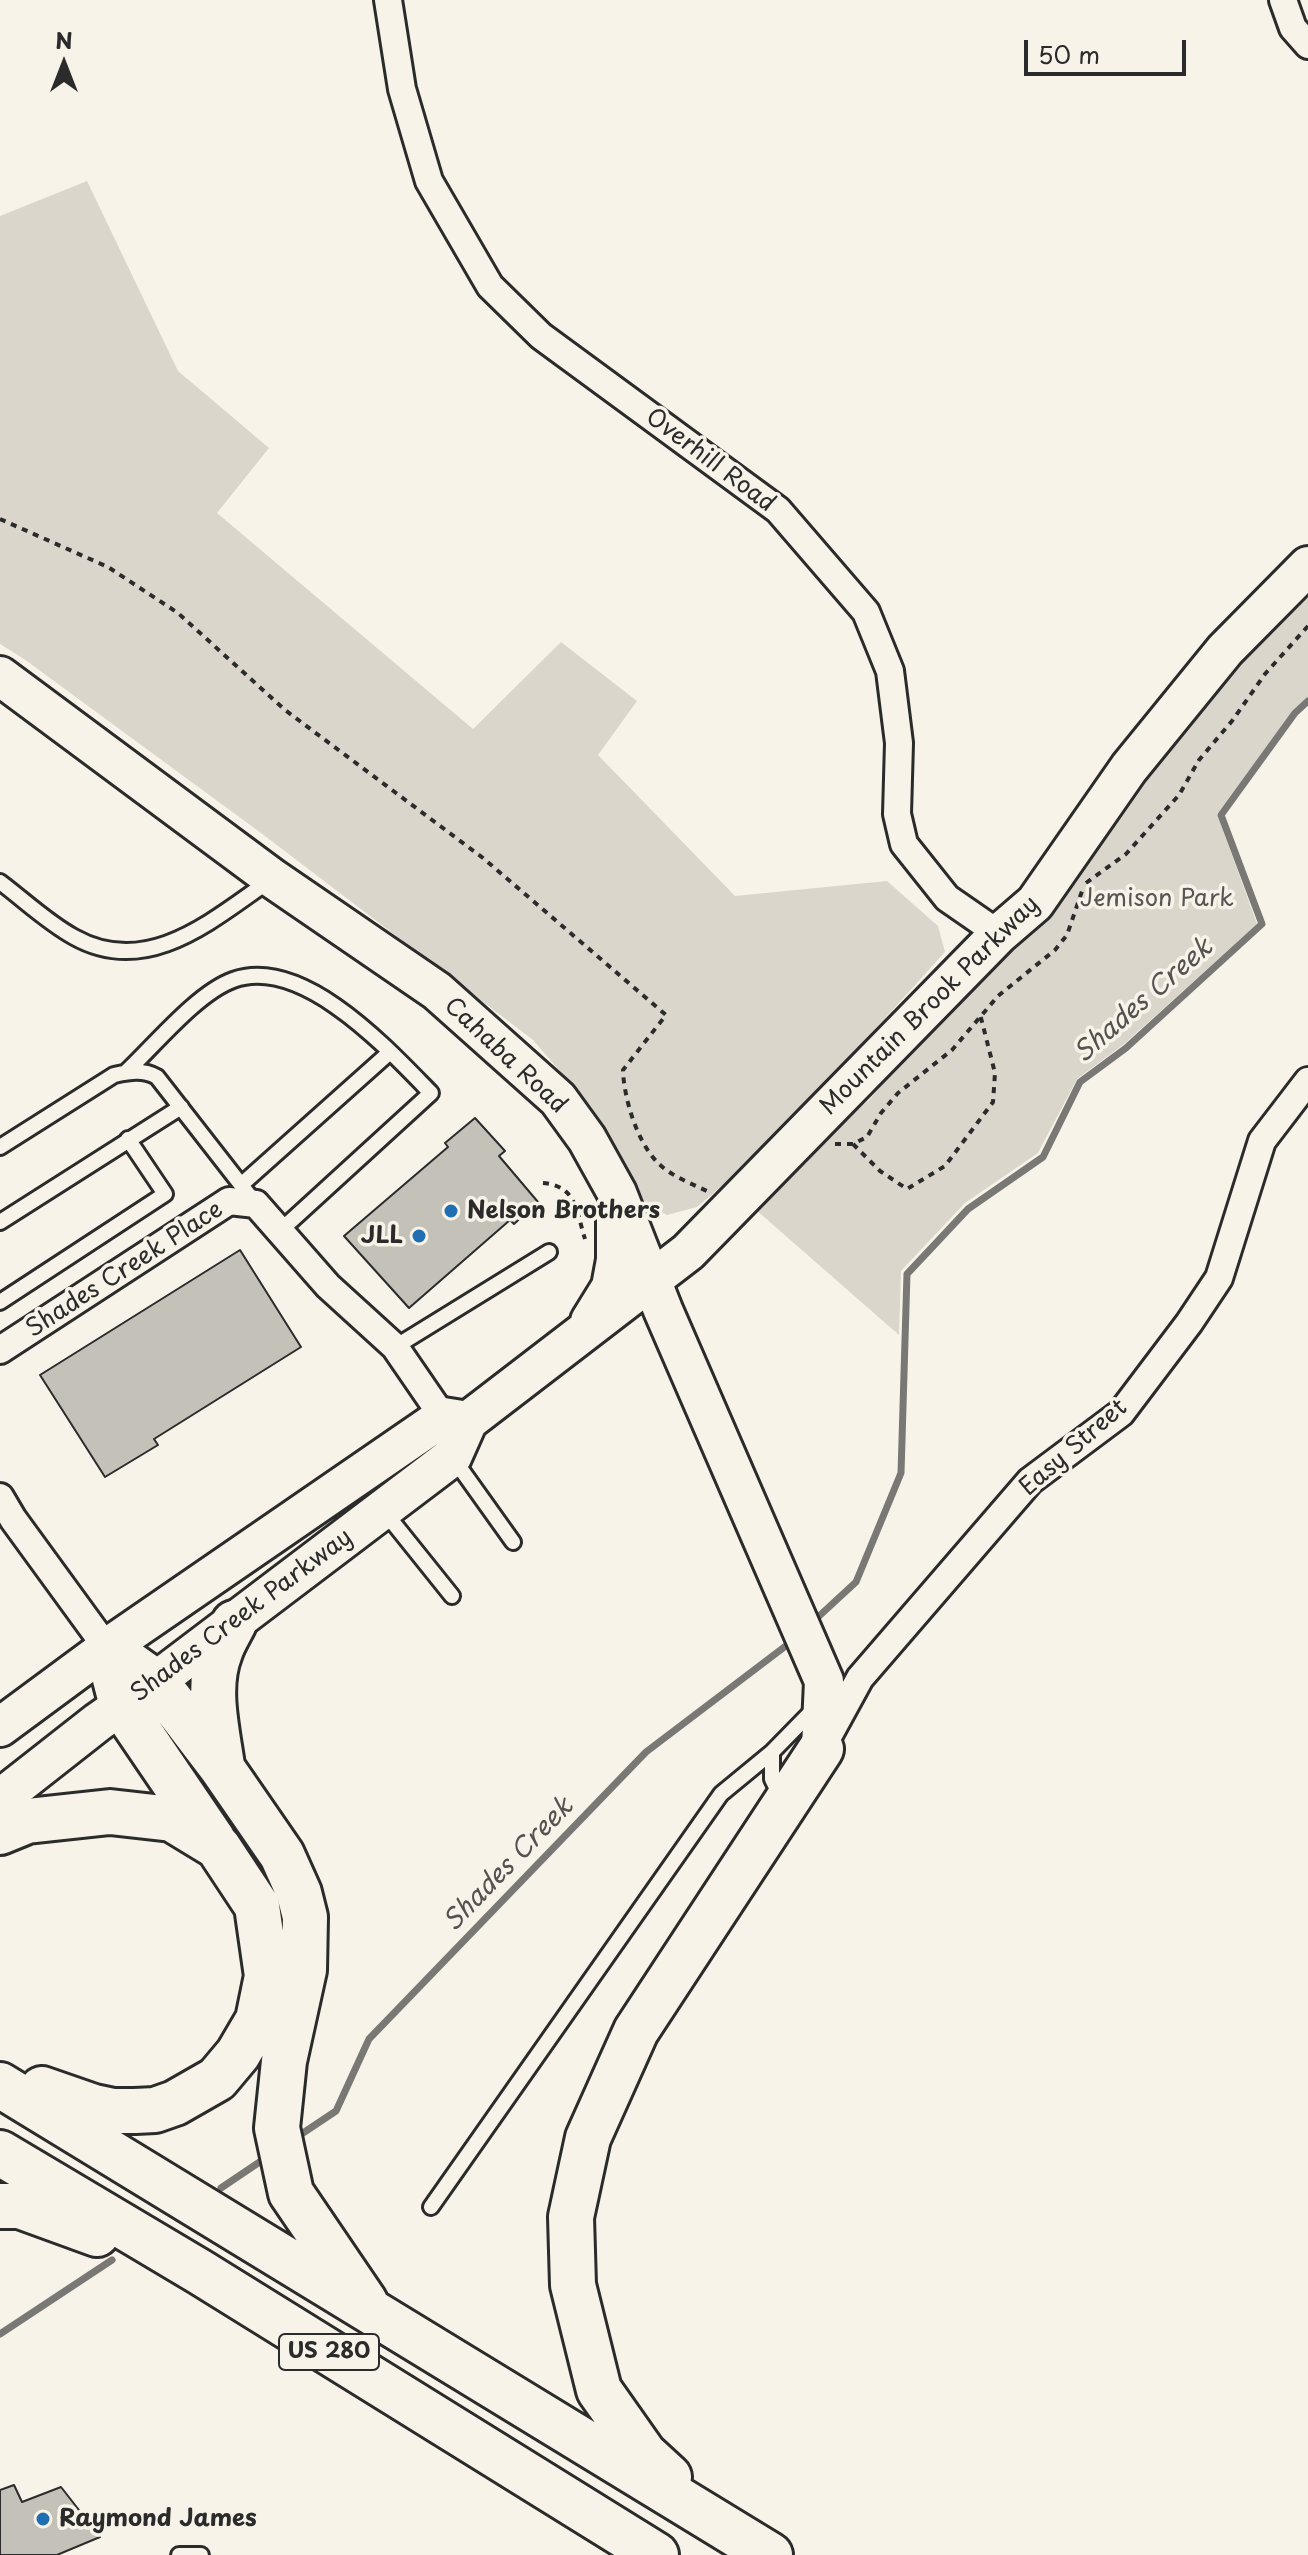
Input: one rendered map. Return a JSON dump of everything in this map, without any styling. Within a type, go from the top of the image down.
[{"type":"highway","points":[[222,1768],[214,1677],[218,1654],[234,1623]]},
{"type":"highway","points":[[0,2073],[73,2101],[113,2111],[145,2111],[192,2095],[217,2079],[238,2054],[258,2020],[267,1976],[257,1906],[218,1847],[139,1694],[107,1648]]},
{"type":"highway","points":[[139,1694],[222,1768],[282,1855],[299,1893],[305,1917],[304,1970],[284,2061],[277,2128],[291,2193],[373,2314]]},
{"type":"highway","points":[[721,2525],[644,2454],[599,2390],[573,2285],[571,2217],[588,2138],[636,2031],[821,1749]]},
{"type":"highway","points":[[0,1832],[27,1821],[110,1812],[172,1819],[218,1847]]},
{"type":"highway","name":"US 280","points":[[0,2085],[770,2555]]},
{"type":"highway","name":"US 280","points":[[0,2153],[200,2272],[656,2555]]},
{"type":"highway","points":[[0,2206],[20,2206],[200,2272]]},
{"type":"main road","name":"Mountain Brook Parkway","points":[[652,1278],[688,1252],[759,1180],[818,1138],[999,934],[1035,903],[1129,768],[1225,650],[1308,566]]},
{"type":"main road","name":"Cahaba Road","points":[[0,676],[272,878],[437,991],[558,1099],[587,1139],[617,1193],[663,1310],[824,1681],[821,1749]]},
{"type":"main road","points":[[582,1334],[611,1287],[616,1260],[617,1193]]},
{"type":"main road","name":"Shades Creek Parkway","points":[[0,1727],[107,1648],[582,1334],[652,1278]]},
{"type":"main road","name":"Shades Creek Parkway","points":[[0,1799],[452,1457],[456,1419]]},
{"type":"street","name":"Overhill Road","points":[[388,0],[402,89],[429,181],[490,286],[541,336],[778,510],[866,612],[890,671],[899,743],[897,814],[904,844],[947,898],[999,934]]},
{"type":"street","points":[[1283,0],[1293,28],[1308,45]]},
{"type":"street","name":"Easy Street","points":[[821,1749],[860,1678],[890,1643],[1030,1481],[1121,1413],[1189,1323],[1219,1278],[1262,1141],[1308,1081]]},
{"type":"street","name":"Shades Creek Place","points":[[0,1350],[229,1201],[249,1194],[328,1286],[395,1347],[456,1419]]},
{"type":"street","points":[[4,1515],[107,1648]]},
{"type":"lane","points":[[0,882],[74,937],[111,952],[143,951],[187,935],[272,878]]},
{"type":"lane","points":[[126,1072],[199,1001],[231,981],[260,974],[295,983],[335,1008],[390,1052],[431,1093],[280,1231]]},
{"type":"lane","points":[[0,1147],[114,1075],[148,1072],[157,1077],[249,1194],[390,1052]]},
{"type":"lane","points":[[0,1222],[181,1107]]},
{"type":"lane","points":[[0,1302],[165,1194],[128,1139]]},
{"type":"lane","points":[[395,1347],[549,1252]]},
{"type":"lane","points":[[452,1457],[513,1542]]},
{"type":"lane","points":[[383,1510],[452,1596]]},
{"type":"lane","points":[[431,2207],[721,1794],[772,1752],[823,1700]]},
{"type":"lane","points":[[772,1752],[772,1779],[780,1796],[787,1801]]},
{"type":"lane","points":[[179,2555],[201,2555]]},
{"type":"path","points":[[0,519],[108,567],[178,613],[285,710],[483,858],[666,1015],[623,1070],[626,1100],[650,1154],[672,1173],[711,1192]]},
{"type":"path","points":[[853,1144],[867,1137],[898,1093],[952,1050],[998,996],[1055,950],[1067,935],[1085,884],[1126,854],[1169,807],[1199,760],[1232,721],[1265,674],[1308,626]]},
{"type":"path","points":[[818,1138],[853,1144],[880,1171],[907,1189],[945,1166],[993,1102],[995,1073],[980,1014]]},
{"type":"path","points":[[543,1183],[562,1186],[571,1195],[586,1242],[593,1247]]},
{"type":"green space","points":[[87,181],[178,371],[269,448],[217,513],[473,729],[561,642],[637,701],[598,755],[735,896],[887,881],[938,926],[945,952],[809,1102],[697,1207],[667,1215],[645,1204],[591,1107],[533,1040],[261,833],[0,644],[0,216]]},
{"type":"green space","name":"Jemison Park","points":[[1308,582],[1308,697],[1293,711],[1217,814],[1257,924],[1124,1044],[1077,1079],[1038,1153],[965,1203],[901,1271],[899,1335],[747,1202],[869,1100],[1044,902],[1247,645]]},
{"type":"building","name":"Nelson Brothers","points":[[475,1118],[505,1151],[499,1156],[538,1202],[514,1224],[510,1220],[409,1308],[344,1236],[448,1147],[445,1143]]},
{"type":"building","points":[[240,1250],[301,1347],[154,1439],[158,1445],[105,1477],[40,1375]]},
{"type":"building","name":"Raymond James","points":[[14,2485],[22,2502],[61,2487],[100,2537],[57,2555],[0,2555],[0,2490]]},
{"type":"waterway","name":"Shades Creek","points":[[817,1618],[856,1582],[901,1473],[907,1274],[968,1209],[1043,1157],[1080,1082],[1126,1048],[1262,924],[1221,815],[1295,713],[1308,701]]},
{"type":"waterway","name":"Shades Creek","points":[[294,2139],[336,2111],[369,2039],[646,1752],[787,1645]]},
{"type":"waterway","name":"Shades Creek","points":[[221,2188],[267,2157]]},
{"type":"waterway","name":"Shades Creek","points":[[0,2334],[112,2260]]},
{"type":"place","name":"Nelson Brothers","points":[[451,1211]]},
{"type":"place","name":"JLL","points":[[419,1236]]},
{"type":"place","name":"Raymond James","points":[[43,2519]]}]
